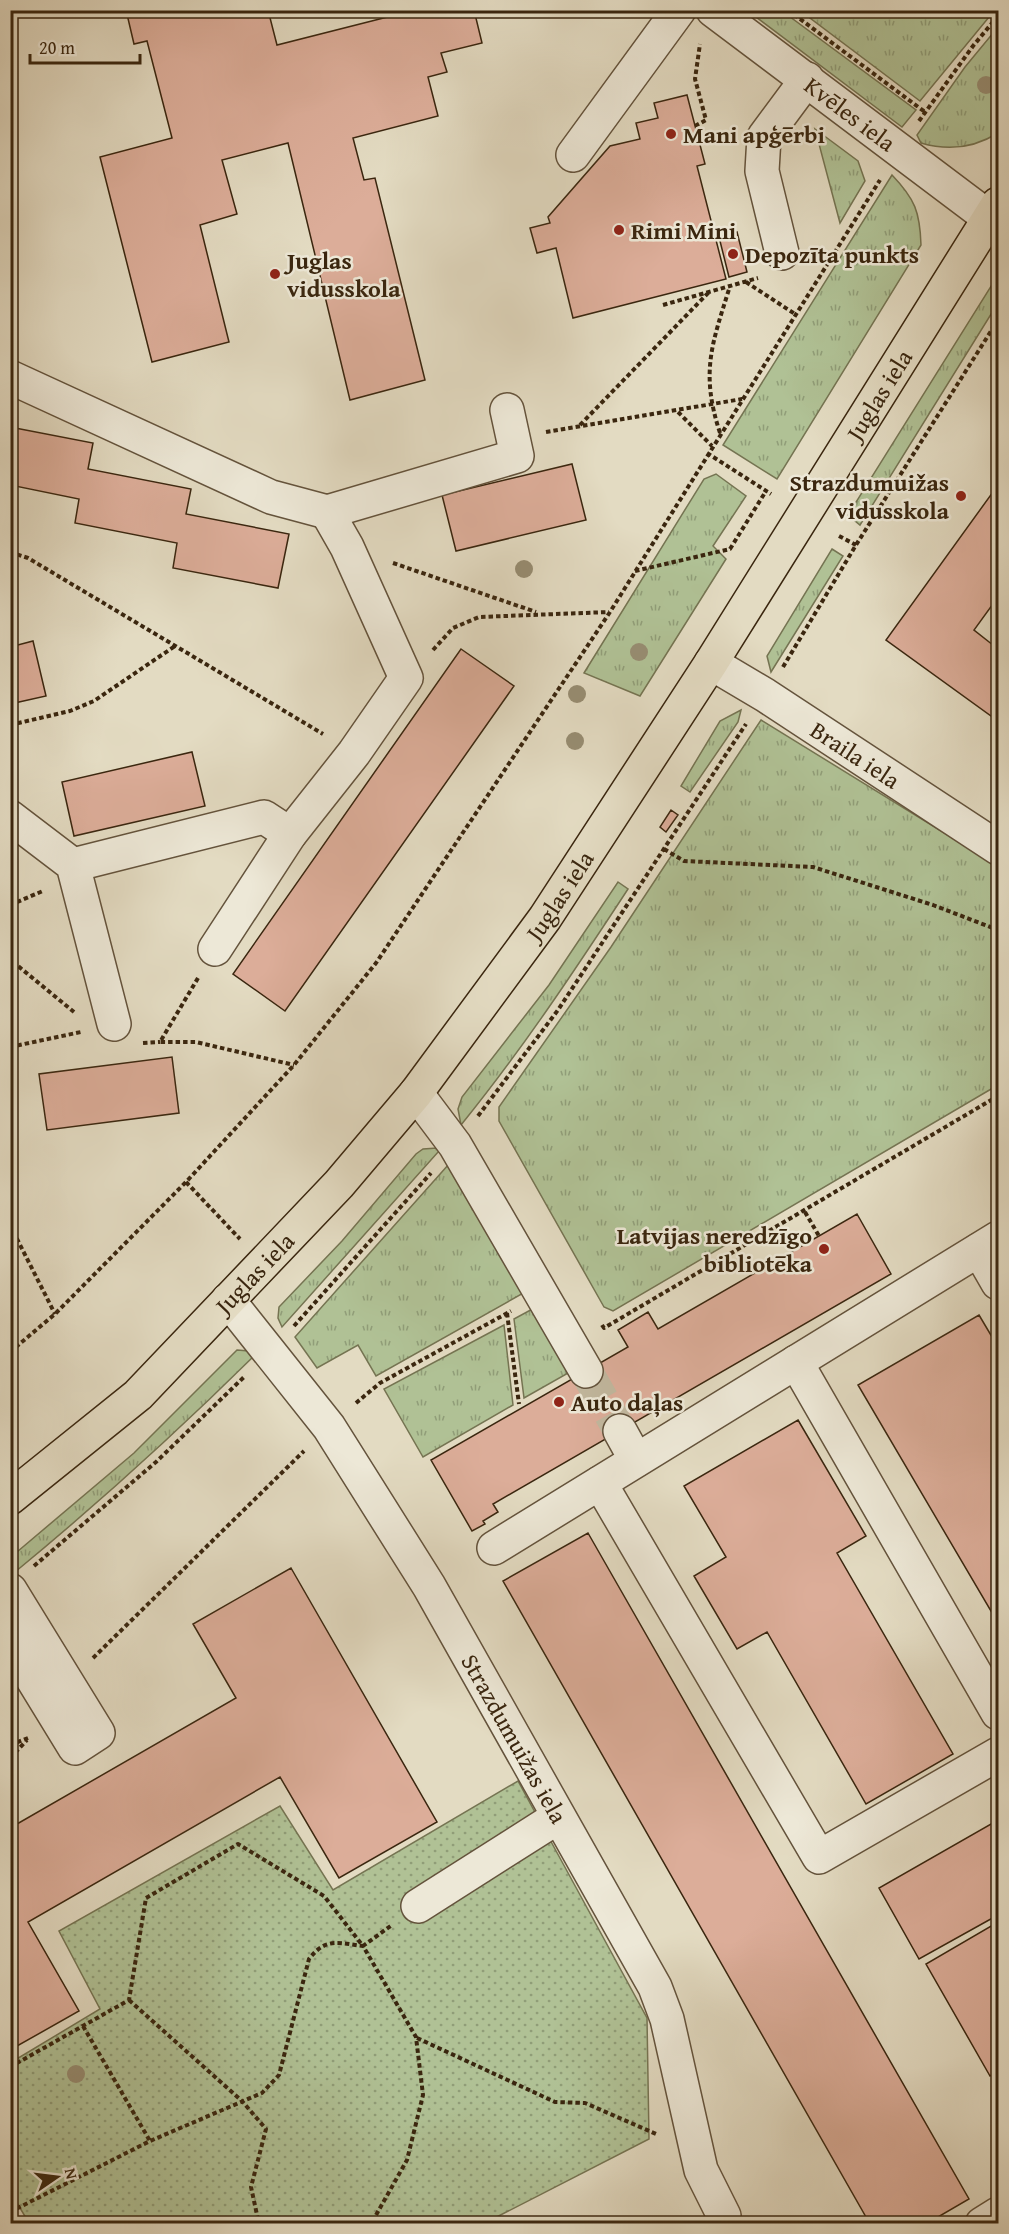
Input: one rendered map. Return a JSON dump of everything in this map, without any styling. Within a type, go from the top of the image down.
[{"type":"main road","name":"Juglas iela","points":[[10,1498],[138,1395],[339,1184],[416,1093],[545,918],[711,663],[993,210]]},
{"type":"street","points":[[573,154],[679,10]]},
{"type":"street","name":"Kvēles iela","points":[[707,22],[807,79],[899,149],[993,210]]},
{"type":"street","points":[[786,264],[762,171],[764,137],[807,79]]},
{"type":"street","points":[[10,377],[271,496],[327,512],[517,456],[507,410]]},
{"type":"street","points":[[215,949],[290,834],[354,753],[406,678],[347,547],[327,512]]},
{"type":"street","name":"Braila iela","points":[[711,663],[775,701],[999,848]]},
{"type":"street","points":[[10,817],[73,865],[104,1027]]},
{"type":"street","points":[[73,865],[264,818],[290,834]]},
{"type":"street","points":[[416,1093],[455,1145],[586,1371]]},
{"type":"street","points":[[494,1548],[989,1244],[999,1283]]},
{"type":"street","name":"Strazdumuižas iela","points":[[228,1300],[329,1427],[429,1586],[655,1987],[667,2019],[701,2170],[724,2216]]},
{"type":"street","points":[[796,1362],[999,1713]]},
{"type":"street","points":[[620,1431],[636,1460]]},
{"type":"street","points":[[600,1483],[819,1857],[999,1754]]},
{"type":"street","points":[[10,1590],[60,1696]]},
{"type":"street","points":[[10,1642],[60,1696]]},
{"type":"street","points":[[418,1906],[558,1817]]},
{"type":"street","points":[[982,2223],[999,2214]]},
{"type":"path","points":[[789,10],[926,112]]},
{"type":"path","points":[[800,19],[806,10]]},
{"type":"path","points":[[10,1352],[55,1314],[186,1182],[294,1065],[376,963],[610,612],[707,453],[899,149],[973,46],[999,16]]},
{"type":"path","points":[[695,126],[706,120],[695,79],[707,22]]},
{"type":"path","points":[[663,305],[746,281],[786,264],[830,259]]},
{"type":"path","points":[[746,281],[795,314]]},
{"type":"path","points":[[720,434],[711,405],[709,356],[730,286]]},
{"type":"path","points":[[579,426],[711,291]]},
{"type":"path","points":[[517,456],[536,434],[742,399]]},
{"type":"path","points":[[677,411],[712,446]]},
{"type":"path","points":[[707,453],[771,494]]},
{"type":"path","points":[[635,571],[730,549],[766,491]]},
{"type":"path","points":[[839,536],[856,545]]},
{"type":"path","points":[[347,547],[538,613]]},
{"type":"path","points":[[10,552],[28,558],[354,753]]},
{"type":"path","points":[[406,678],[453,628],[479,617],[610,612]]},
{"type":"path","points":[[10,725],[70,711],[94,701],[175,646]]},
{"type":"path","points":[[664,849],[684,861],[813,867],[933,905],[999,930]]},
{"type":"path","points":[[215,949],[160,1042],[196,1042],[294,1065]]},
{"type":"path","points":[[10,954],[18,966],[104,1027]]},
{"type":"path","points":[[10,1047],[104,1027]]},
{"type":"path","points":[[598,1318],[604,1328],[999,1096]]},
{"type":"path","points":[[480,1114],[486,1124]]},
{"type":"path","points":[[186,1182],[263,1263]]},
{"type":"path","points":[[805,1212],[819,1236]]},
{"type":"path","points":[[10,1225],[55,1314]]},
{"type":"path","points":[[10,1758],[27,1740],[60,1696],[329,1427],[380,1383],[543,1294]]},
{"type":"path","points":[[507,1313],[519,1404]]},
{"type":"path","points":[[10,1745],[27,1740]]},
{"type":"path","points":[[129,2000],[146,1898],[238,1844],[324,1896],[363,1946],[416,2037],[423,2095],[421,2106],[407,2160],[371,2223]]},
{"type":"path","points":[[10,2212],[150,2141],[262,2093],[279,2075],[309,1959],[319,1946],[334,1942],[363,1946],[418,1906]]},
{"type":"path","points":[[10,2067],[129,2000]]},
{"type":"path","points":[[129,2000],[242,2101],[266,2129],[251,2187],[259,2223]]},
{"type":"path","points":[[83,2026],[150,2141]]},
{"type":"path","points":[[416,2037],[555,2102],[585,2103],[656,2134],[691,2132]]},
{"type":"green space","points":[[815,10],[994,11],[920,101],[810,18]]},
{"type":"green space","points":[[748,11],[782,11],[916,110],[902,127]]},
{"type":"green space","points":[[998,27],[998,133],[980,142],[961,147],[941,147],[921,143],[917,135],[965,67]]},
{"type":"green space","points":[[815,129],[858,161],[865,181],[840,223]]},
{"type":"green space","points":[[892,175],[906,191],[915,207],[921,245],[777,479],[723,445]]},
{"type":"green space","points":[[998,275],[998,303],[860,525],[848,515]]},
{"type":"green space","points":[[716,474],[746,496],[713,546],[726,559],[640,696],[584,673],[704,479]]},
{"type":"green space","points":[[832,549],[843,556],[771,672],[767,656]]},
{"type":"green space","points":[[741,710],[738,722],[690,792],[681,786],[720,721]]},
{"type":"green space","points":[[761,720],[998,866],[998,1085],[613,1311],[604,1307],[499,1121],[499,1107],[611,947]]},
{"type":"green space","points":[[618,882],[628,889],[527,1039],[461,1125],[458,1109],[462,1097],[549,985]]},
{"type":"green space","points":[[437,1148],[439,1151],[282,1327],[278,1318],[279,1307],[342,1241],[416,1154],[423,1149]]},
{"type":"green space","points":[[449,1164],[527,1291],[376,1376],[358,1345],[317,1368],[295,1337]]},
{"type":"green space","points":[[536,1307],[570,1372],[524,1398],[514,1319]]},
{"type":"green space","points":[[504,1325],[513,1405],[423,1457],[384,1389]]},
{"type":"green space","points":[[237,1350],[249,1351],[255,1355],[108,1493],[11,1573],[11,1557],[134,1453]]},
{"type":"green space","points":[[518,1781],[647,2018],[649,2139],[485,2223],[29,2223],[11,2193],[10,2063],[100,2009],[59,1931],[280,1806],[333,1890]]},
{"type":"building","points":[[126,10],[268,10],[277,45],[415,10],[474,10],[482,43],[441,53],[447,72],[428,77],[438,116],[353,138],[364,180],[375,178],[425,380],[350,400],[288,143],[222,160],[237,214],[200,225],[229,342],[152,362],[100,157],[172,138],[147,41],[134,44]]},
{"type":"building","points":[[687,95],[705,164],[697,166],[726,279],[573,318],[556,248],[537,253],[530,228],[550,223],[548,217],[610,146],[640,139],[636,123],[658,118],[654,103]]},
{"type":"building","name":"Depozīta punkts","points":[[737,232],[747,272],[729,277],[719,237]]},
{"type":"building","points":[[10,427],[93,443],[88,469],[191,489],[186,514],[289,534],[278,588],[173,568],[177,543],[75,523],[79,499],[10,485]]},
{"type":"building","points":[[572,464],[586,520],[456,551],[442,495]]},
{"type":"building","points":[[998,485],[998,597],[974,630],[998,649],[998,721],[886,640]]},
{"type":"building","points":[[33,641],[46,696],[10,704],[10,647]]},
{"type":"building","points":[[461,649],[514,686],[285,1011],[233,974]]},
{"type":"building","points":[[192,752],[205,806],[74,836],[62,782]]},
{"type":"building","points":[[671,810],[678,815],[666,832],[660,827]]},
{"type":"building","points":[[172,1057],[179,1113],[47,1130],[39,1074]]},
{"type":"building","points":[[857,1214],[891,1274],[493,1504],[498,1512],[483,1521],[485,1524],[472,1531],[431,1460],[628,1347],[618,1330],[648,1312],[658,1329]]},
{"type":"building","points":[[979,1315],[998,1347],[998,1623],[858,1385]]},
{"type":"building","points":[[798,1420],[866,1536],[837,1553],[953,1754],[866,1804],[767,1632],[737,1649],[694,1576],[726,1557],[684,1486]]},
{"type":"building","points":[[588,1533],[969,2199],[926,2224],[870,2224],[503,1581]]},
{"type":"building","points":[[291,1568],[437,1822],[339,1878],[280,1777],[28,1922],[79,2011],[10,2050],[10,1828],[236,1698],[193,1624]]},
{"type":"building","points":[[998,1820],[998,1915],[919,1959],[879,1888]]},
{"type":"building","points":[[998,1922],[998,2071],[990,2076],[926,1964]]},
{"type":"tunnel","points":[[586,1371],[620,1431]]},
{"type":"place","name":"Mani apģērbi","points":[[671,134]]},
{"type":"place","name":"Rimi Mini","points":[[619,230]]},
{"type":"place","name":"Depozīta punkts","points":[[733,254]]},
{"type":"place","name":"Juglas vidusskola","points":[[275,274]]},
{"type":"place","name":"Strazdumuižas vidusskola","points":[[961,496]]},
{"type":"place","name":"Latvijas neredzīgo bibliotēka","points":[[824,1249]]},
{"type":"place","name":"Auto daļas","points":[[559,1402]]}]
